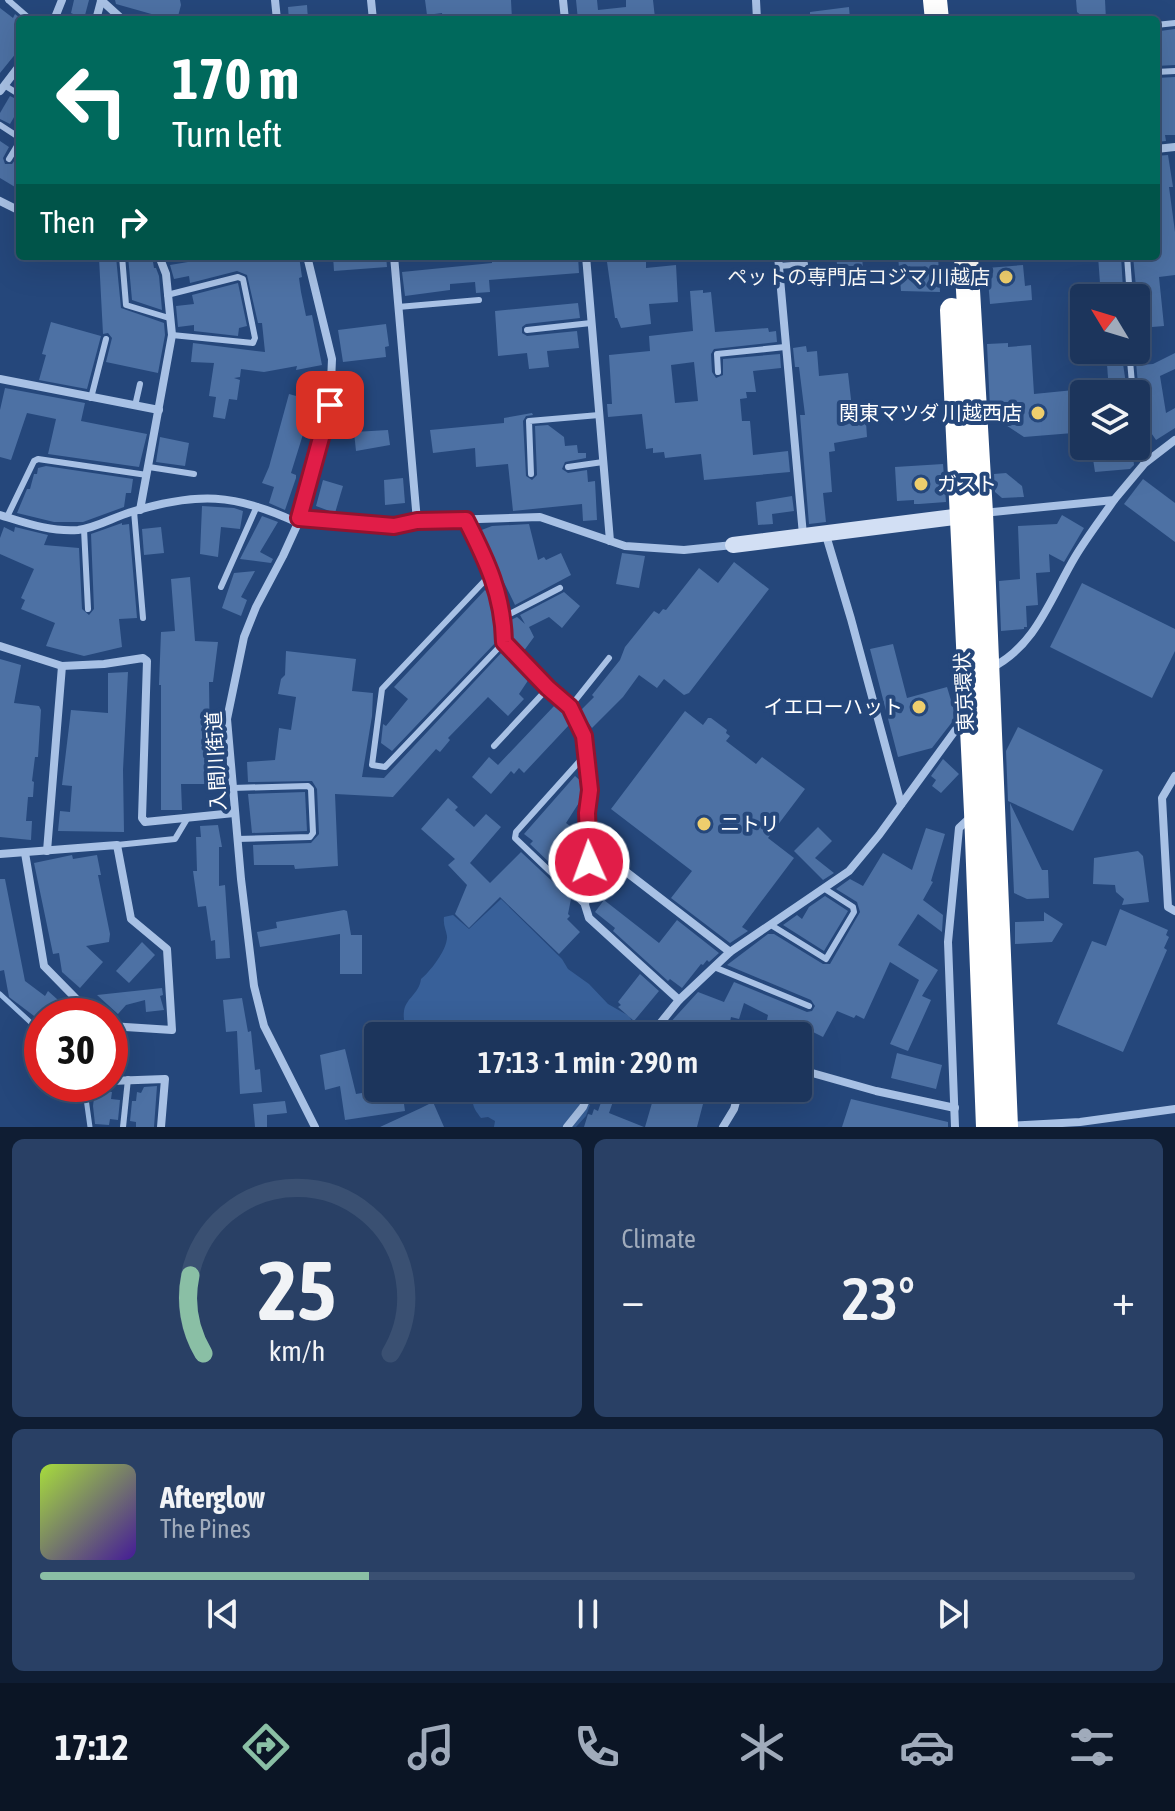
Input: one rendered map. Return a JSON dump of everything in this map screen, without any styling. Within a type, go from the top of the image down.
[{"type":"highway","name":"東京環状","points":[[950,260],[987,670],[1006,1127]]},
{"type":"highway","name":"東京環状","points":[[966,260],[972,515],[971,726],[988,1127]]},
{"type":"highway","points":[[980,1127],[984,998]]},
{"type":"street","points":[[56,16],[62,0]]},
{"type":"street","points":[[101,0],[119,16]]},
{"type":"street","points":[[2,88],[16,70]]},
{"type":"street","points":[[137,511],[148,472],[172,335],[166,274],[161,260]]},
{"type":"street","name":"入間川街道","points":[[308,260],[332,359],[330,405],[298,520],[244,637],[227,719],[252,974],[264,1026],[315,1127]]},
{"type":"street","points":[[394,260],[417,521]]},
{"type":"street","points":[[586,260],[610,541]]},
{"type":"street","points":[[778,261],[803,535]]},
{"type":"street","points":[[0,379],[159,410]]},
{"type":"street","points":[[987,670],[1010,659],[1049,608],[1074,558],[1114,500],[1145,463],[1175,440]]},
{"type":"street","points":[[4,516],[55,530],[84,529],[137,511],[197,497],[222,498],[298,520],[394,526],[417,521],[540,517],[625,546],[684,550],[1114,500]]},
{"type":"street","points":[[466,520],[496,584],[504,642],[570,707],[584,736],[590,844],[585,905],[589,918],[679,1000]]},
{"type":"street","points":[[825,532],[901,804]]},
{"type":"street","points":[[0,646],[62,666],[143,658],[147,661],[142,818],[145,822],[234,813]]},
{"type":"street","points":[[47,851],[62,666]]},
{"type":"street","points":[[662,1022],[679,1000],[730,952],[849,871],[957,728],[971,726]]},
{"type":"street","points":[[1175,776],[1162,798],[1168,907],[1175,911]]},
{"type":"street","points":[[955,1127],[948,942],[959,828],[976,812]]},
{"type":"street","points":[[590,844],[730,952]]},
{"type":"street","points":[[0,854],[117,845],[131,919],[167,949],[172,1030],[128,1027]]},
{"type":"street","points":[[25,853],[44,966],[75,998]]},
{"type":"street","points":[[812,1073],[955,1108]]},
{"type":"street","points":[[128,1079],[165,1079],[161,1127]]},
{"type":"street","points":[[567,1127],[585,1102]]},
{"type":"street","points":[[723,1127],[736,1102]]},
{"type":"street","points":[[1006,1127],[1175,1109]]},
{"type":"lane","points":[[8,0],[26,16]]},
{"type":"lane","points":[[9,159],[16,146]]},
{"type":"lane","points":[[122,260],[126,305],[169,318]]},
{"type":"lane","points":[[1127,260],[1129,284]]},
{"type":"lane","points":[[778,261],[805,264]]},
{"type":"lane","points":[[167,296],[238,277],[243,279],[255,338],[253,343],[172,335]]},
{"type":"lane","points":[[398,307],[479,300]]},
{"type":"lane","points":[[527,330],[591,323]]},
{"type":"lane","points":[[91,398],[106,339]]},
{"type":"lane","points":[[718,372],[717,354],[785,347]]},
{"type":"lane","points":[[135,406],[140,384]]},
{"type":"lane","points":[[531,474],[529,421],[599,415]]},
{"type":"lane","points":[[4,516],[34,461],[38,459],[148,472],[194,474]]},
{"type":"lane","points":[[568,467],[603,462]]},
{"type":"lane","points":[[221,587],[257,506]]},
{"type":"lane","points":[[137,511],[143,618]]},
{"type":"lane","points":[[84,529],[88,609]]},
{"type":"lane","points":[[491,574],[382,689],[372,765],[385,767],[504,642]]},
{"type":"lane","points":[[502,618],[560,588]]},
{"type":"lane","points":[[570,707],[609,658]]},
{"type":"lane","points":[[494,746],[548,688]]},
{"type":"lane","points":[[585,905],[515,838],[516,832],[587,753]]},
{"type":"lane","points":[[232,788],[308,786],[311,789],[313,833],[310,837],[237,839]]},
{"type":"lane","points":[[117,845],[175,839],[187,819]]},
{"type":"lane","points":[[771,925],[826,959],[854,912],[853,907],[825,889]]},
{"type":"lane","points":[[714,967],[809,1006]]},
{"type":"lane","points":[[123,1127],[126,1102]]},
{"type":"lane","points":[[1127,1116],[1128,1127]]},
{"type":"shaded area","points":[[501,899],[562,959],[568,969],[633,1022],[404,1022],[405,1007],[445,947],[444,917],[453,915],[469,929]]},
{"type":"shaded area","points":[[586,1102],[590,1105],[586,1116],[576,1127],[494,1127],[495,1121],[488,1117],[481,1118],[473,1104]]},
{"type":"building","points":[[74,0],[89,0],[85,16],[71,13]]},
{"type":"building","points":[[115,0],[180,0],[181,5],[178,16],[155,16],[116,4]]},
{"type":"building","points":[[425,0],[511,0],[512,16],[427,15]]},
{"type":"building","points":[[576,0],[597,0],[598,10],[626,7],[626,0],[653,0],[655,16],[578,16]]},
{"type":"building","points":[[1076,0],[1105,0],[1106,16],[1082,16],[1077,12]]},
{"type":"building","points":[[307,5],[308,16],[289,16],[288,7]]},
{"type":"building","points":[[849,7],[850,16],[810,16],[810,12]]},
{"type":"building","points":[[0,8],[13,18],[15,14],[18,16],[16,53],[0,73]]},
{"type":"building","points":[[1175,29],[1175,65],[1160,66],[1160,31]]},
{"type":"building","points":[[1175,77],[1175,135],[1165,135],[1166,141],[1160,142],[1160,78]]},
{"type":"building","points":[[10,96],[16,99],[16,114],[10,124],[0,119]]},
{"type":"building","points":[[0,141],[9,147],[3,158],[5,164],[12,164],[16,158],[16,188],[0,178]]},
{"type":"building","points":[[1168,155],[1173,187],[1169,187],[1175,232],[1175,275],[1159,277],[1164,326],[1150,327],[1150,284],[1136,284],[1133,260],[1160,260],[1160,156]]},
{"type":"building","points":[[99,260],[116,260],[121,308],[164,323],[165,335],[158,373],[106,362],[112,338],[108,333],[103,334]]},
{"type":"building","points":[[128,260],[153,260],[159,276],[162,310],[132,300]]},
{"type":"building","points":[[300,260],[302,277],[299,278],[306,316],[312,315],[322,365],[264,372],[241,369],[240,377],[234,378],[240,380],[237,400],[229,399],[225,419],[213,417],[216,397],[209,396],[214,363],[191,362],[193,343],[265,352],[262,323],[258,323],[247,275],[237,271],[190,283],[189,276],[174,279],[170,265]]},
{"type":"building","points":[[333,260],[386,260],[387,267],[334,271]]},
{"type":"building","points":[[492,260],[578,260],[579,273],[489,280],[490,292],[476,293],[475,282],[450,284],[450,290],[405,296],[402,272],[492,263]]},
{"type":"building","points":[[646,260],[646,268],[676,265],[678,302],[649,304],[651,324],[621,328],[615,318],[607,262]]},
{"type":"building","points":[[836,260],[862,260],[863,270],[838,272]]},
{"type":"building","points":[[898,260],[938,260],[940,292],[901,291]]},
{"type":"building","points":[[1098,260],[1121,260],[1123,284],[1100,284]]},
{"type":"building","name":"ペットの専門店コジマ 川越店","points":[[1023,265],[1025,286],[1031,285],[1032,300],[990,304],[987,268]]},
{"type":"building","points":[[238,283],[247,326],[239,328],[238,336],[194,331],[194,325],[178,327],[176,306],[194,304],[192,295]]},
{"type":"building","points":[[690,291],[711,292],[715,332],[768,328],[769,332],[776,331],[777,342],[714,349],[711,354],[712,372],[716,378],[723,375],[723,359],[780,354],[781,368],[753,371],[756,392],[746,392],[747,398],[740,399],[742,421],[750,421],[753,455],[788,451],[790,472],[704,480],[701,454],[665,458],[664,452],[653,453],[653,448],[646,449],[642,414],[608,417],[607,404],[612,404],[609,355],[650,351],[649,336],[693,331]],"holes":[[[694,362],[698,401],[675,403],[671,365]]]},
{"type":"building","points":[[578,303],[580,318],[526,324],[522,327],[522,333],[527,336],[577,331],[579,348],[547,351],[549,367],[529,369],[527,353],[498,356],[495,311]]},
{"type":"building","points":[[51,322],[101,336],[87,389],[39,380]]},
{"type":"building","points":[[386,324],[389,346],[385,347],[386,357],[343,362],[338,330]]},
{"type":"building","points":[[1008,343],[1008,347],[1031,345],[1034,394],[1070,390],[1070,433],[1024,437],[998,420],[990,409],[987,344]]},
{"type":"building","points":[[806,346],[807,352],[817,351],[819,376],[848,373],[852,408],[865,407],[867,437],[834,443],[835,451],[829,452],[832,492],[823,493],[826,522],[809,524],[800,415],[805,415],[799,367],[795,367],[793,348]]},
{"type":"building","points":[[1175,353],[1175,369],[1160,376],[1166,413],[1175,408],[1175,428],[1156,440],[1150,431],[1150,380],[1138,380],[1136,364],[1153,364]]},
{"type":"building","points":[[1107,364],[1123,364],[1125,380],[1108,380]]},
{"type":"building","points":[[5,388],[85,403],[81,421],[147,434],[139,467],[48,454],[56,419],[27,413],[11,460],[0,457],[0,410]]},
{"type":"building","points":[[289,394],[311,400],[291,473],[296,478],[285,510],[269,503],[274,487],[262,483]]},
{"type":"building","points":[[532,413],[523,421],[526,476],[532,480],[537,475],[535,426],[548,425],[564,437],[565,446],[577,445],[578,453],[586,453],[586,458],[565,462],[562,469],[568,473],[587,470],[588,482],[595,481],[597,520],[583,521],[582,504],[513,511],[508,464],[476,467],[475,448],[433,453],[430,430],[504,423],[504,418]]},
{"type":"building","points":[[388,430],[390,445],[356,451],[354,432]]},
{"type":"building","points":[[160,437],[189,443],[185,466],[156,462]]},
{"type":"building","points":[[1093,460],[1133,460],[1130,469],[1095,472]]},
{"type":"building","name":"ガスト","points":[[943,464],[946,502],[914,504],[914,500],[897,501],[895,467]]},
{"type":"building","points":[[46,466],[133,479],[131,493],[126,493],[124,507],[83,522],[54,522],[17,513],[34,474],[37,474],[38,468]]},
{"type":"building","points":[[1006,473],[1022,486],[1024,497],[1002,498],[995,492],[994,474]]},
{"type":"building","points":[[403,478],[405,503],[385,505],[384,480]]},
{"type":"building","points":[[1143,479],[1175,503],[1175,542],[1124,504]]},
{"type":"building","points":[[323,480],[343,486],[335,513],[316,506]]},
{"type":"building","points":[[792,496],[794,511],[772,514],[773,524],[758,525],[756,502]]},
{"type":"building","points":[[202,506],[243,511],[240,529],[221,527],[218,557],[200,554]]},
{"type":"building","points":[[1062,515],[1084,528],[1064,562],[1049,554],[1050,572],[1036,573],[1038,605],[1026,606],[1027,627],[1001,631],[999,581],[1020,579],[1018,526],[1057,524]]},
{"type":"building","points":[[262,516],[278,522],[260,552],[273,559],[271,563],[240,559]]},
{"type":"building","points":[[122,523],[129,524],[137,618],[119,619],[122,647],[84,656],[46,646],[55,623],[21,609],[25,600],[21,598],[34,569],[0,554],[4,527],[14,532],[15,527],[48,535],[44,545],[79,548],[82,609],[89,615],[94,609],[91,534]]},
{"type":"building","points":[[529,524],[538,560],[561,553],[571,575],[515,605],[479,531],[492,526]]},
{"type":"building","points":[[161,527],[164,553],[144,555],[142,529]]},
{"type":"building","points":[[622,553],[645,556],[639,588],[616,584]]},
{"type":"building","points":[[734,562],[769,589],[689,693],[684,695],[664,679],[657,688],[639,675],[623,697],[592,728],[580,711],[594,697],[592,695],[620,660],[625,647],[654,611],[659,614],[666,610],[699,568],[718,583]]},
{"type":"building","points":[[255,571],[241,597],[247,600],[241,616],[222,608],[234,573]]},
{"type":"building","points":[[190,577],[195,641],[218,642],[213,682],[209,682],[210,756],[207,756],[207,784],[181,784],[182,810],[161,810],[161,632],[175,631],[171,579]]},
{"type":"building","points":[[1082,583],[1175,629],[1175,651],[1152,698],[1050,647]]},
{"type":"building","points":[[485,590],[490,595],[497,641],[392,751],[381,743],[383,724],[386,726],[408,699],[394,687]]},
{"type":"building","points":[[564,592],[580,606],[562,628],[549,617],[529,627],[534,637],[523,652],[511,639],[509,621],[517,617],[525,624],[520,615]]},
{"type":"building","name":"イエローハット","points":[[893,644],[907,698],[947,687],[956,717],[932,748],[898,757],[870,649]]},
{"type":"building","points":[[286,651],[356,659],[352,691],[373,693],[362,777],[384,778],[503,651],[529,679],[519,694],[524,699],[508,716],[488,697],[448,738],[450,740],[440,752],[436,749],[393,797],[335,794],[338,866],[295,869],[294,865],[254,865],[253,845],[311,843],[319,834],[317,789],[312,781],[248,782],[247,762],[275,760],[279,728],[291,730],[296,697],[278,694],[285,675]]},
{"type":"building","points":[[0,659],[21,665],[14,703],[39,706],[41,710],[38,757],[35,757],[32,781],[33,797],[28,797],[26,821],[32,821],[31,840],[0,837]]},
{"type":"building","points":[[128,672],[123,770],[124,832],[58,831],[60,811],[70,812],[72,786],[62,785],[71,710],[108,713],[108,673]]},
{"type":"building","points":[[555,705],[570,724],[524,773],[519,768],[514,774],[511,771],[491,794],[472,777],[489,757],[498,765]]},
{"type":"building","name":"ニトリ","points":[[685,711],[703,725],[711,718],[727,730],[730,736],[726,741],[756,764],[762,757],[805,789],[768,838],[794,858],[742,927],[748,931],[730,943],[671,898],[692,871],[611,809]]},
{"type":"building","points":[[1018,727],[1103,770],[1073,831],[1008,801],[1006,751]]},
{"type":"building","points":[[943,759],[959,774],[941,793],[932,786],[936,780],[931,776]]},
{"type":"building","points":[[575,776],[582,782],[582,798],[566,823],[574,829],[569,835],[581,844],[582,879],[575,887],[530,844],[533,841],[524,834]]},
{"type":"building","points":[[305,792],[307,831],[252,833],[248,794]]},
{"type":"building","points":[[448,798],[458,807],[455,810],[474,827],[486,814],[501,827],[470,863],[490,883],[521,852],[571,899],[567,919],[580,932],[559,954],[500,897],[469,928],[455,914],[467,885],[448,865],[455,859],[421,829]]},
{"type":"building","points":[[1010,803],[1042,870],[1048,870],[1049,898],[1027,899],[1014,893]]},
{"type":"building","points":[[218,825],[222,847],[219,847],[219,886],[225,885],[230,958],[216,959],[215,940],[211,941],[206,906],[198,907],[193,871],[197,871],[196,837],[201,837],[200,826]]},
{"type":"building","points":[[818,827],[832,841],[815,858],[834,873],[823,880],[794,851]]},
{"type":"building","points":[[926,828],[945,834],[933,882],[923,900],[943,915],[942,932],[918,914],[898,945],[938,970],[922,996],[931,1000],[908,1051],[890,1044],[919,980],[890,962],[864,1019],[837,1011],[823,1037],[812,1032],[812,1022],[767,1022],[768,1015],[744,1003],[739,1019],[731,1017],[730,1022],[671,1022],[698,992],[724,1002],[734,982],[807,1012],[812,1011],[815,1006],[811,1000],[727,965],[768,934],[774,934],[823,964],[830,964],[860,912],[857,902],[836,889],[850,879],[863,886],[883,853],[912,870]]},
{"type":"building","points":[[1138,851],[1143,856],[1149,902],[1122,905],[1124,899],[1116,892],[1115,885],[1093,884],[1094,858]]},
{"type":"building","points":[[72,855],[73,859],[97,855],[110,934],[109,942],[86,946],[103,962],[80,988],[62,972],[59,953],[53,954],[34,863]]},
{"type":"building","points":[[595,857],[619,876],[606,893],[595,885]]},
{"type":"building","points":[[0,879],[5,879],[25,981],[45,996],[48,991],[56,998],[24,998],[24,1008],[9,997],[4,970],[0,971]]},
{"type":"building","points":[[825,896],[848,911],[824,951],[783,925],[797,915],[802,919],[809,907]]},
{"type":"building","points":[[604,900],[659,943],[677,920],[719,953],[709,962],[707,960],[701,964],[682,988],[670,979],[668,981],[595,912]]},
{"type":"building","points":[[1120,909],[1168,930],[1166,935],[1169,937],[1164,948],[1167,950],[1123,1052],[1057,1024],[1092,941],[1106,946]]},
{"type":"building","points":[[347,911],[351,935],[362,935],[362,974],[340,974],[340,934],[260,947],[257,932],[277,928],[276,922]]},
{"type":"building","points":[[1044,912],[1063,924],[1052,942],[1015,944],[1015,922],[1044,921]]},
{"type":"building","points":[[142,942],[155,955],[129,983],[116,971]]},
{"type":"building","points":[[640,974],[659,991],[634,1021],[618,1007],[621,1005],[618,1002]]},
{"type":"building","points":[[162,988],[163,995],[160,996],[164,1010],[146,1012],[145,1000],[128,1004],[128,998],[100,998],[97,995]]},
{"type":"building","points":[[242,998],[248,1032],[251,1031],[255,1070],[260,1069],[262,1092],[240,1094],[237,1031],[226,1032],[223,1000]]},
{"type":"building","points":[[345,1049],[356,1094],[364,1093],[364,1102],[404,1102],[405,1111],[345,1120],[340,1086],[325,1090],[320,1055]]},
{"type":"building","points":[[897,1053],[942,1065],[936,1089],[891,1078]]},
{"type":"building","points":[[157,1086],[154,1127],[136,1127],[136,1122],[130,1121],[132,1101],[136,1101],[137,1092],[141,1093],[144,1087]]},
{"type":"building","points":[[851,1099],[948,1122],[948,1127],[842,1127]]},
{"type":"building","points":[[285,1101],[287,1113],[267,1115],[267,1127],[255,1127],[253,1104]]},
{"type":"building","points":[[94,1102],[120,1102],[118,1120],[110,1119],[109,1125],[95,1124]]},
{"type":"building","points":[[433,1102],[444,1127],[380,1127]]},
{"type":"building","points":[[601,1102],[613,1102],[609,1113],[644,1127],[584,1127],[588,1114],[592,1115],[594,1109],[598,1111]]},
{"type":"building","points":[[649,1102],[703,1104],[697,1127],[645,1127],[652,1103]]},
{"type":"waterway","points":[[0,994],[24,1016]]},
{"type":"waterway","points":[[87,1102],[90,1127]]},
{"type":"place","name":"ペットの専門店コジマ 川越店","points":[[1006,277]]},
{"type":"place","name":"関東マツダ 川越西店","points":[[1038,413]]},
{"type":"place","name":"ガスト","points":[[921,484]]},
{"type":"place","name":"イエローハット","points":[[919,707]]},
{"type":"place","name":"ニトリ","points":[[704,824]]},
{"type":"route","points":[[330,405],[299,518],[394,526],[417,521],[466,520],[496,584],[507,648],[570,707],[584,736],[590,790],[587,813],[589,862]]}]
